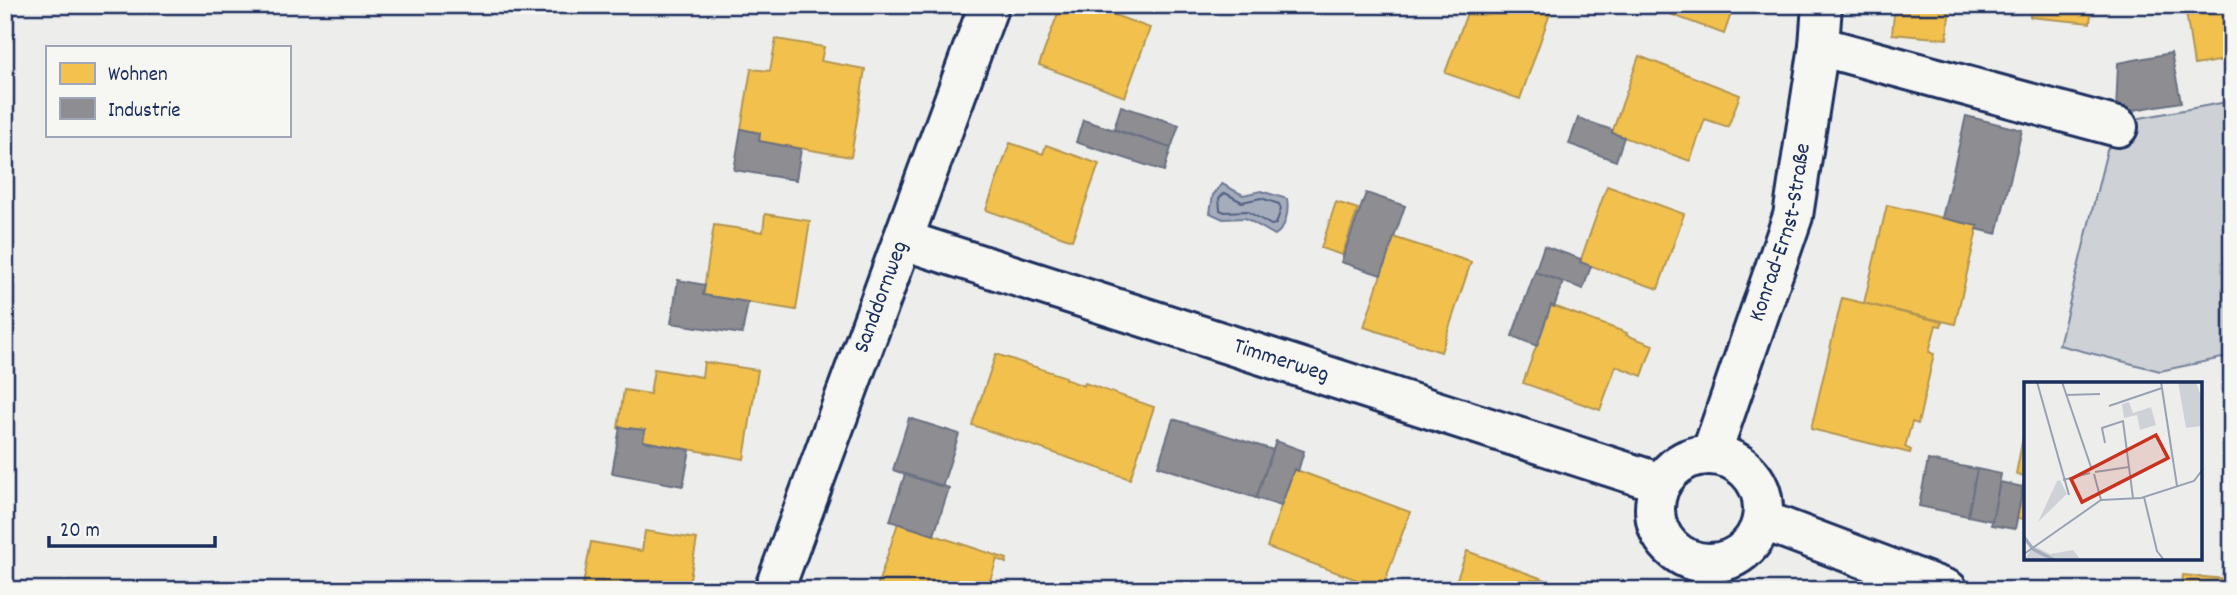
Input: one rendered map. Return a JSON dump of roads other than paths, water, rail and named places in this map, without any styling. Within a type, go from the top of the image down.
[{"type":"street","name":"Sanddornweg","points":[[774,590],[989,5]]},
{"type":"street","name":"Konrad-Ernst-Straße","points":[[1711,454],[1793,216],[1819,46],[1822,5]]},
{"type":"street","points":[[1819,46],[2118,127]]},
{"type":"street","name":"Timmerweg","points":[[903,240],[1661,483]]},
{"type":"street","points":[[1711,454],[1729,458],[1745,469],[1757,483],[1763,500],[1762,520],[1757,535],[1747,548],[1701,577],[1686,559],[1671,549],[1660,534],[1655,517],[1655,499],[1670,470],[1682,461],[1711,454]]},
{"type":"street","points":[[1762,520],[1948,590]]},
{"type":"water","points":[[1222,184],[1243,195],[1261,191],[1287,199],[1288,209],[1282,228],[1275,235],[1245,218],[1223,219],[1210,213],[1213,195]]}]
